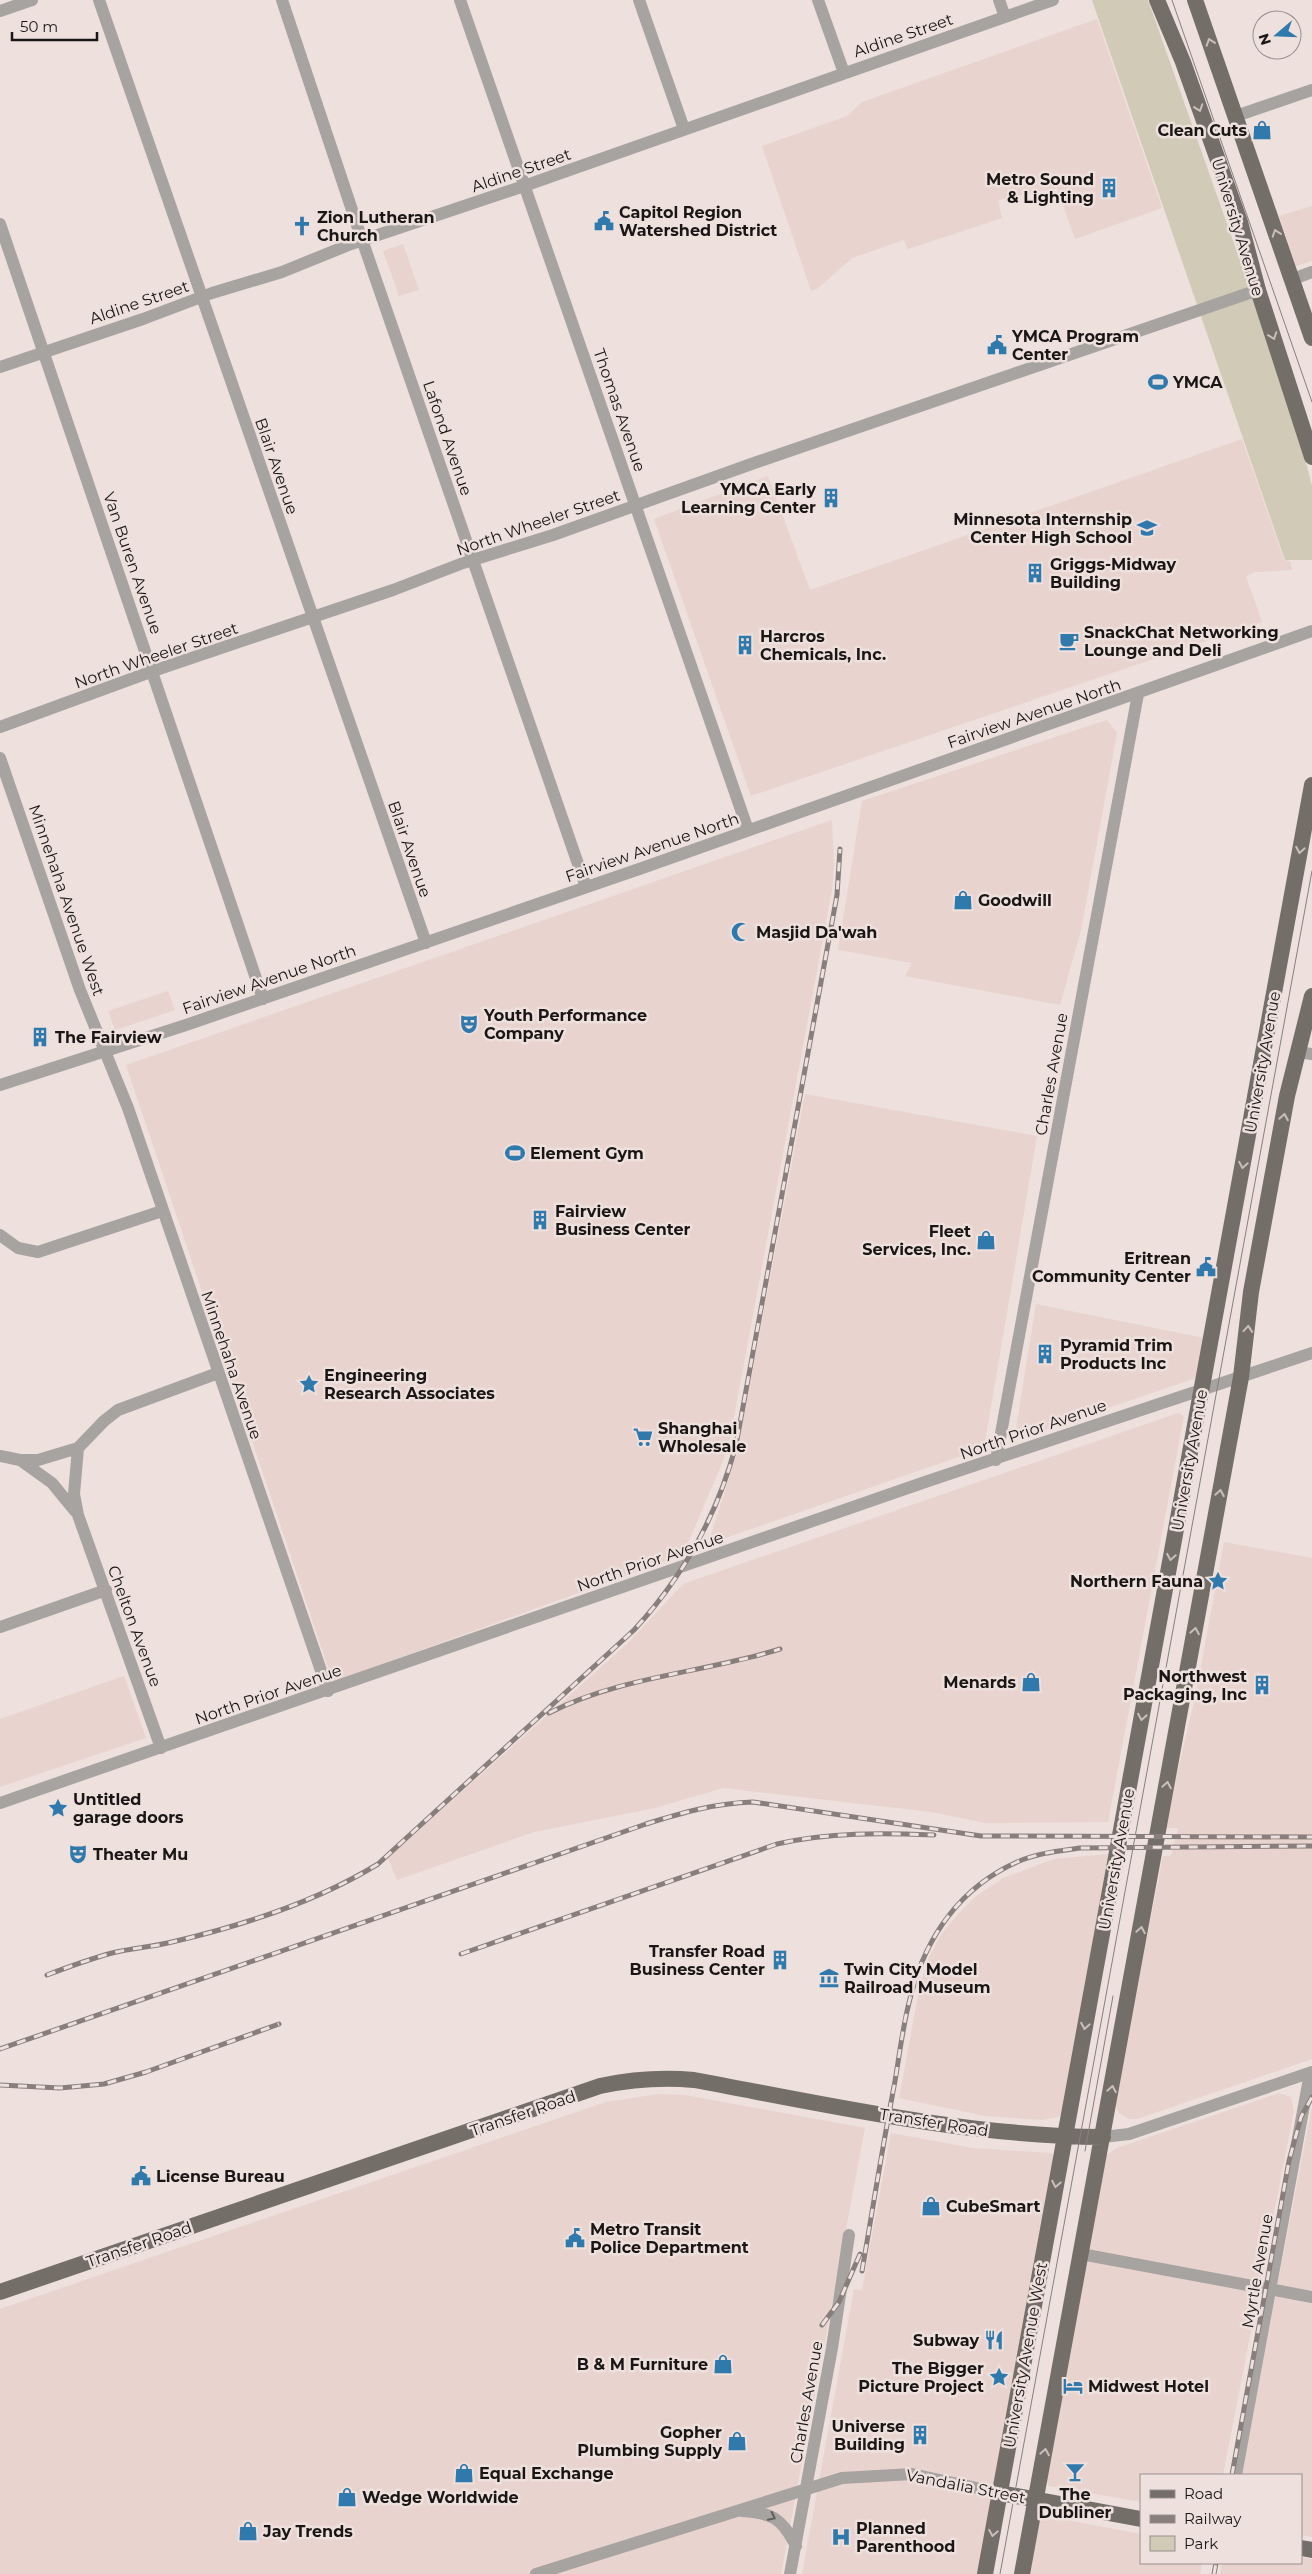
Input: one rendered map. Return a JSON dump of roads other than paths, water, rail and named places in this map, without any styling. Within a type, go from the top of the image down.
[{"type":"main road","name":"University Avenue","points":[[1158,0],[1183,62],[1240,222],[1258,290],[1312,457]]},
{"type":"main road","name":"University Avenue","points":[[1195,0],[1312,338]]},
{"type":"main road","name":"University Avenue","points":[[1065,2136],[1312,785]]},
{"type":"main road","name":"University Avenue","points":[[1103,2138],[1241,1377],[1251,1292],[1288,1096],[1305,1053],[1312,996]]},
{"type":"main road","name":"Transfer Road","points":[[0,2292],[600,2086],[641,2079],[668,2077],[694,2080],[951,2126],[993,2131],[1103,2138]]},
{"type":"main road","name":"University Avenue West","points":[[985,2574],[1065,2136]]},
{"type":"main road","points":[[1022,2574],[1103,2138]]},
{"type":"main road","name":"Vandalia Street","points":[[1000,2493],[1140,2519]]},
{"type":"street","points":[[0,11],[32,0]]},
{"type":"street","name":"Blair Avenue","points":[[99,0],[426,943]]},
{"type":"street","name":"Lafond Avenue","points":[[282,0],[362,240],[586,887]]},
{"type":"street","name":"Thomas Avenue","points":[[460,0],[748,830]]},
{"type":"street","points":[[640,0],[684,129]]},
{"type":"street","points":[[818,0],[844,73]]},
{"type":"street","points":[[999,0],[1004,17]]},
{"type":"street","name":"Aldine Street","points":[[0,367],[143,319],[201,297],[282,272],[362,240],[524,186],[1053,0]]},
{"type":"street","points":[[1236,116],[1312,90]]},
{"type":"street","name":"Van Buren Avenue","points":[[0,224],[263,998]]},
{"type":"street","points":[[1292,279],[1312,272]]},
{"type":"street","name":"North Wheeler Street","points":[[0,727],[474,560],[636,506],[1258,290]]},
{"type":"street","name":"Fairview Avenue North","points":[[0,1085],[426,943],[1138,694],[1312,631]]},
{"type":"street","name":"Charles Avenue","points":[[996,1460],[1138,694]]},
{"type":"street","name":"Minnehaha Avenue West","points":[[0,758],[80,990],[104,1051]]},
{"type":"street","name":"Minnehaha Avenue","points":[[104,1051],[128,1108],[328,1691]]},
{"type":"street","points":[[0,1235],[18,1248],[38,1252],[162,1211]]},
{"type":"street","name":"North Prior Avenue","points":[[0,1802],[328,1691],[920,1484],[1312,1353]]},
{"type":"street","points":[[0,1456],[20,1460],[38,1460],[78,1448],[104,1421],[118,1410],[218,1373]]},
{"type":"street","name":"Chelton Avenue","points":[[78,1448],[74,1494],[78,1515],[161,1748]]},
{"type":"street","name":"Chelton Avenue","points":[[20,1460],[52,1483],[78,1515]]},
{"type":"street","points":[[0,1627],[106,1590]]},
{"type":"street","points":[[1103,2138],[1129,2134],[1311,2072]]},
{"type":"street","name":"Myrtle Avenue","points":[[1236,2474],[1311,2072]]},
{"type":"street","name":"Charles Avenue","points":[[790,2574],[808,2486],[850,2235]]},
{"type":"street","points":[[1082,2254],[1312,2297]]},
{"type":"street","name":"Vandalia Street","points":[[536,2574],[808,2486],[842,2478],[912,2474],[1000,2493]]},
{"type":"street","name":"Vandalia Street","points":[[735,2510],[760,2512],[778,2519],[796,2546]]},
{"type":"tram line","points":[[1172,0],[1312,402]]},
{"type":"tram line","points":[[1000,2574],[1312,871]]},
{"type":"tram line","points":[[1085,2151],[1113,1996]]},
{"type":"railway","points":[[47,1975],[112,1953],[172,1942],[252,1920],[330,1890],[378,1864],[634,1630],[668,1588],[697,1544],[709,1520],[736,1445],[837,895],[840,849]]},
{"type":"railway","points":[[549,1713],[605,1691],[780,1649]]},
{"type":"railway","points":[[0,2049],[646,1824],[712,1806],[753,1802],[981,1836],[1312,1837]]},
{"type":"railway","points":[[461,1954],[777,1844],[836,1835],[934,1835]]},
{"type":"railway","points":[[862,2271],[911,1995],[926,1953],[936,1934],[963,1900],[997,1872],[1032,1856],[1056,1851],[1080,1848],[1312,1846]]},
{"type":"railway","points":[[0,2085],[60,2088],[104,2084],[146,2072],[279,2024]]},
{"type":"railway","points":[[1232,2474],[1289,2161],[1301,2117],[1312,2097]]},
{"type":"railway","points":[[822,2325],[839,2302],[860,2254]]},
{"type":"railway","points":[[1214,2574],[1216,2564]]},
{"type":"place","name":"Clean Cuts","points":[[1262,130]]},
{"type":"place","name":"Metro Sound & Lighting","points":[[1109,188]]},
{"type":"place","name":"Capitol Region Watershed District","points":[[604,221]]},
{"type":"place","name":"Zion Lutheran Church","points":[[302,226]]},
{"type":"place","name":"YMCA Program Center","points":[[997,345]]},
{"type":"place","name":"YMCA","points":[[1158,382]]},
{"type":"place","name":"YMCA Early Learning Center","points":[[831,498]]},
{"type":"place","name":"Minnesota Internship Center High School","points":[[1147,528]]},
{"type":"place","name":"Griggs-Midway Building","points":[[1035,573]]},
{"type":"place","name":"SnackChat Networking Lounge and Deli","points":[[1069,641]]},
{"type":"place","name":"Harcros Chemicals, Inc.","points":[[745,645]]},
{"type":"place","name":"Goodwill","points":[[963,900]]},
{"type":"place","name":"Masjid Da'wah","points":[[741,932]]},
{"type":"place","name":"Youth Performance Company","points":[[469,1024]]},
{"type":"place","name":"The Fairview","points":[[40,1037]]},
{"type":"place","name":"Element Gym","points":[[515,1153]]},
{"type":"place","name":"Fairview Business Center","points":[[540,1220]]},
{"type":"place","name":"Fleet Services, Inc.","points":[[986,1240]]},
{"type":"place","name":"Eritrean Community Center","points":[[1206,1267]]},
{"type":"place","name":"Pyramid Trim Products Inc","points":[[1045,1354]]},
{"type":"place","name":"Engineering Research Associates","points":[[309,1384]]},
{"type":"place","name":"Shanghai Wholesale","points":[[643,1437]]},
{"type":"place","name":"Northern Fauna","points":[[1218,1581]]},
{"type":"place","name":"Menards","points":[[1031,1682]]},
{"type":"place","name":"Northwest Packaging, Inc","points":[[1262,1685]]},
{"type":"place","name":"Untitled garage doors","points":[[58,1808]]},
{"type":"place","name":"Theater Mu","points":[[78,1854]]},
{"type":"place","name":"Transfer Road Business Center","points":[[780,1960]]},
{"type":"place","name":"Twin City Model Railroad Museum","points":[[829,1978]]},
{"type":"place","name":"License Bureau","points":[[141,2176]]},
{"type":"place","name":"CubeSmart","points":[[931,2206]]},
{"type":"place","name":"Metro Transit Police Department","points":[[575,2238]]},
{"type":"place","name":"Subway","points":[[994,2340]]},
{"type":"place","name":"B & M Furniture","points":[[723,2364]]},
{"type":"place","name":"The Bigger Picture Project","points":[[999,2377]]},
{"type":"place","name":"Midwest Hotel","points":[[1073,2386]]},
{"type":"place","name":"Universe Building","points":[[920,2435]]},
{"type":"place","name":"Gopher Plumbing Supply","points":[[737,2441]]},
{"type":"place","name":"The Dubliner","points":[[1075,2472]]},
{"type":"place","name":"Equal Exchange","points":[[464,2473]]},
{"type":"place","name":"Wedge Worldwide","points":[[347,2497]]},
{"type":"place","name":"Jay Trends","points":[[248,2531]]},
{"type":"place","name":"Planned Parenthood","points":[[841,2537]]}]
